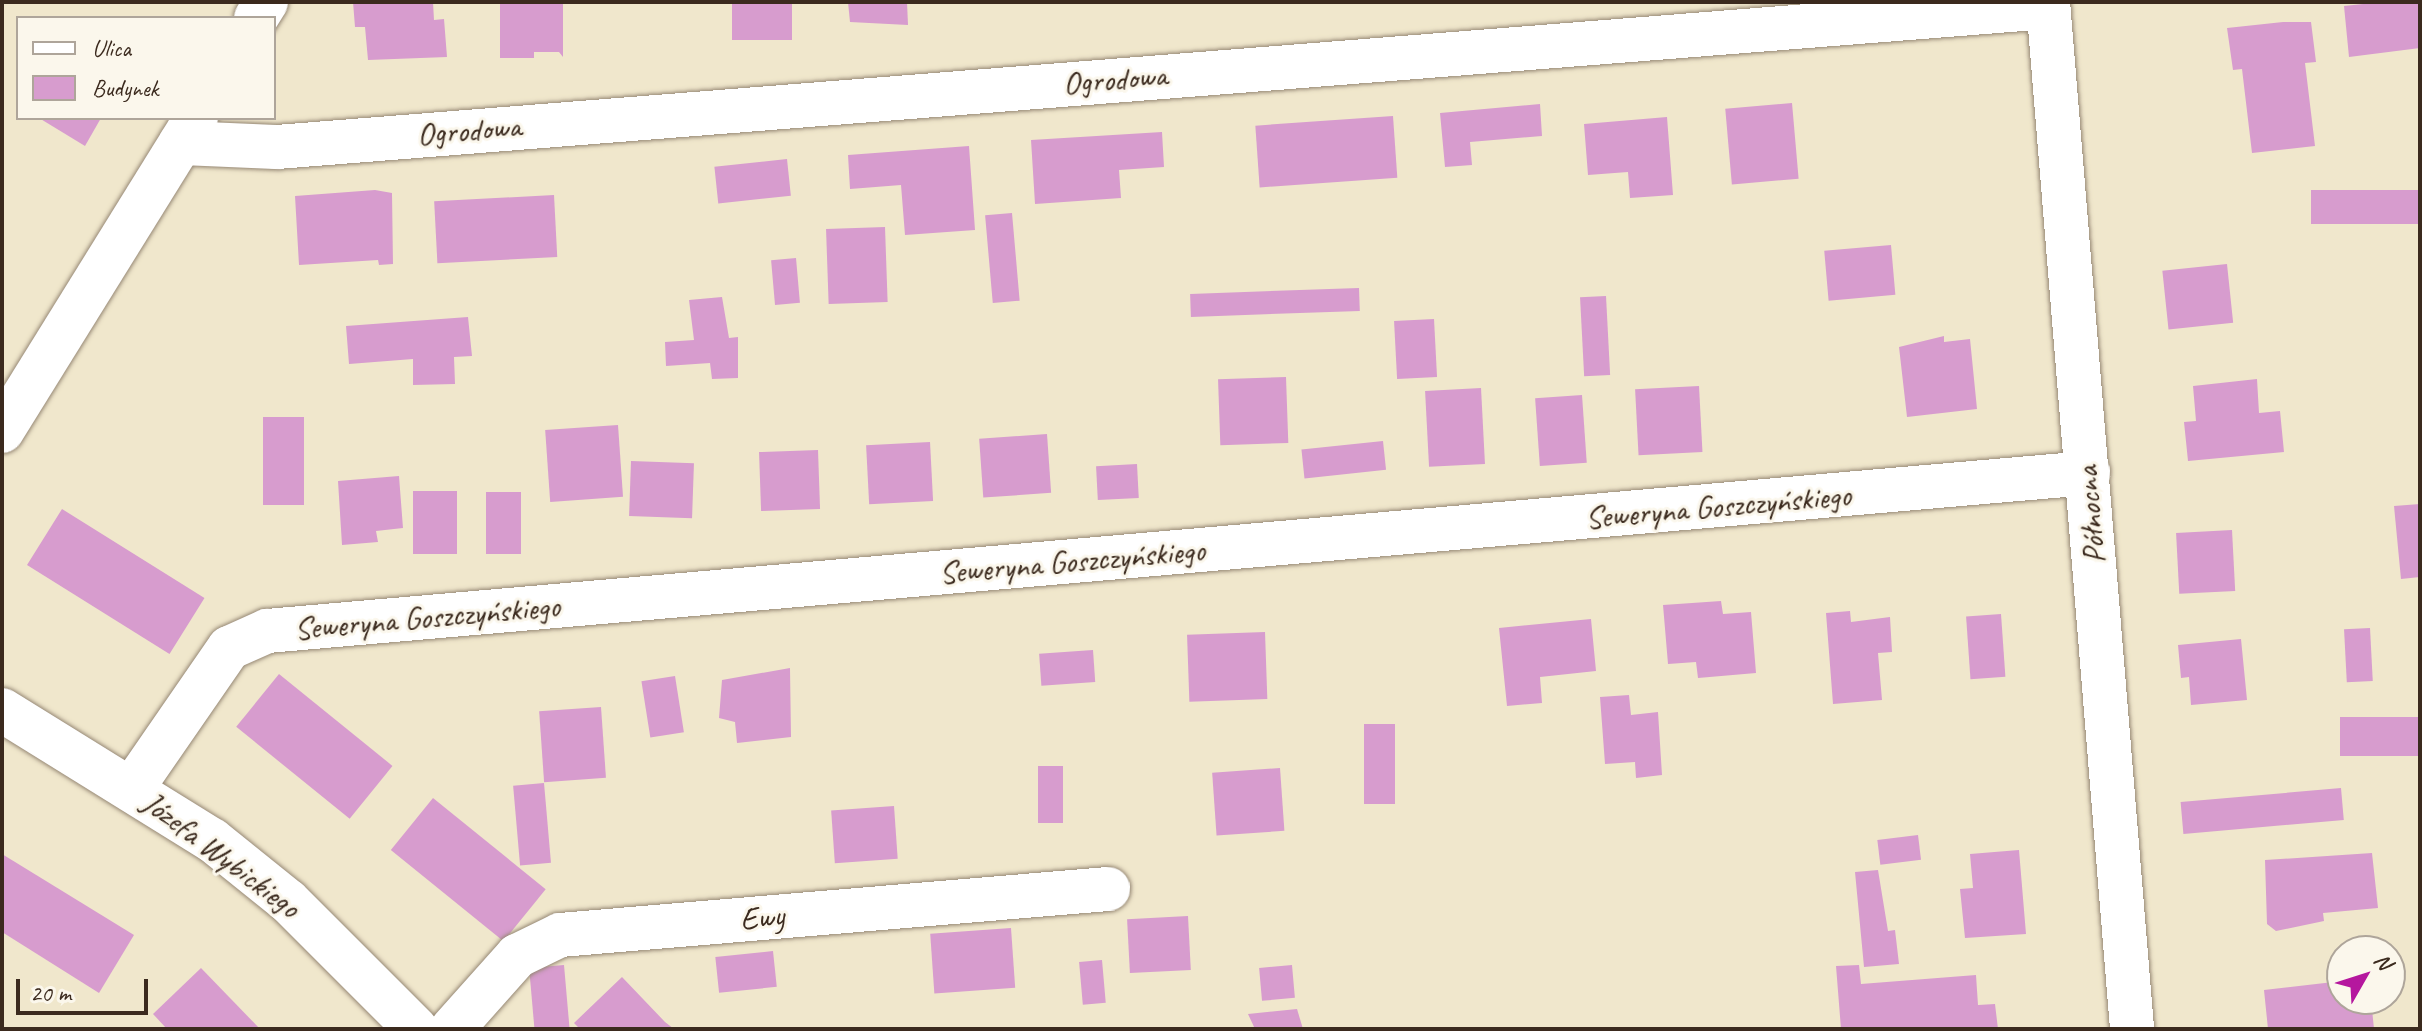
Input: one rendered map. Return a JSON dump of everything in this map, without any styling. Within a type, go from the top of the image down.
[{"type":"street","name":"Ogrodowa","points":[[188,130],[277,147],[2048,4]]},
{"type":"street","name":"Północna","points":[[2048,4],[2132,1029]]},
{"type":"street","points":[[2,431],[188,130]]},
{"type":"street","name":"Seweryna Goszczyńskiego","points":[[133,787],[229,648],[267,631],[2088,473]]},
{"type":"street","name":"Józefa Wybickiego","points":[[2,710],[133,787],[288,901],[416,1029]]},
{"type":"street","name":"Ewy","points":[[452,1029],[517,956],[560,935],[1108,889]]},
{"type":"building","points":[[353,2],[433,2],[434,20],[444,19],[447,57],[368,60],[365,27],[355,27]]},
{"type":"building","points":[[563,2],[563,57],[559,52],[534,52],[534,58],[500,58],[500,3]]},
{"type":"building","points":[[732,2],[792,2],[792,40],[732,40]]},
{"type":"building","points":[[848,2],[907,2],[908,25],[850,22]]},
{"type":"building","points":[[2420,2],[2420,48],[2349,57],[2344,6]]},
{"type":"building","points":[[2311,22],[2316,62],[2305,63],[2315,146],[2252,153],[2242,69],[2233,70],[2227,28]]},
{"type":"building","points":[[1792,103],[1799,179],[1732,185],[1725,109]]},
{"type":"building","points":[[1540,104],[1542,136],[1470,142],[1472,165],[1445,167],[1440,113]]},
{"type":"building","points":[[1393,116],[1397,178],[1260,187],[1255,126]]},
{"type":"building","points":[[1667,117],[1673,195],[1630,198],[1628,172],[1588,175],[1584,124]]},
{"type":"building","points":[[42,120],[100,120],[85,146]]},
{"type":"building","points":[[1162,132],[1164,167],[1119,170],[1121,198],[1035,204],[1031,140]]},
{"type":"building","points":[[969,146],[975,230],[905,235],[901,185],[850,189],[848,155]]},
{"type":"building","points":[[787,159],[791,196],[718,203],[714,167]]},
{"type":"building","points":[[375,190],[392,193],[393,264],[379,265],[378,260],[299,265],[295,196]]},
{"type":"building","points":[[2311,190],[2420,190],[2420,224],[2311,224]]},
{"type":"building","points":[[554,195],[557,257],[437,263],[434,201]]},
{"type":"building","points":[[1012,213],[1020,301],[993,303],[985,215]]},
{"type":"building","points":[[885,227],[888,302],[829,304],[826,229]]},
{"type":"building","points":[[1891,245],[1895,295],[1829,301],[1824,251]]},
{"type":"building","points":[[796,258],[800,303],[775,305],[771,260]]},
{"type":"building","points":[[2227,264],[2233,323],[2169,329],[2162,271]]},
{"type":"building","points":[[1359,288],[1360,311],[1191,317],[1190,294]]},
{"type":"building","points":[[1606,296],[1610,375],[1584,376],[1580,297]]},
{"type":"building","points":[[722,297],[729,338],[738,337],[738,378],[712,379],[710,363],[666,366],[665,342],[694,340],[689,300]]},
{"type":"building","points":[[468,317],[472,356],[454,357],[455,384],[413,385],[413,359],[349,364],[346,326]]},
{"type":"building","points":[[1434,319],[1437,377],[1397,379],[1394,321]]},
{"type":"building","points":[[1944,336],[1944,342],[1970,339],[1977,409],[1907,417],[1899,347]]},
{"type":"building","points":[[1286,377],[1288,443],[1220,445],[1218,379]]},
{"type":"building","points":[[2257,379],[2259,413],[2280,411],[2284,452],[2188,461],[2184,422],[2196,421],[2193,386]]},
{"type":"building","points":[[1699,386],[1702,452],[1639,455],[1635,389]]},
{"type":"building","points":[[1481,388],[1485,464],[1429,467],[1425,391]]},
{"type":"building","points":[[1582,395],[1587,463],[1540,466],[1535,398]]},
{"type":"building","points":[[263,417],[304,417],[304,505],[263,505]]},
{"type":"building","points":[[618,425],[623,497],[550,502],[545,430]]},
{"type":"building","points":[[1047,434],[1051,493],[983,498],[979,439]]},
{"type":"building","points":[[1383,441],[1386,470],[1304,478],[1301,450]]},
{"type":"building","points":[[930,442],[933,501],[869,504],[866,445]]},
{"type":"building","points":[[818,450],[820,509],[761,511],[759,452]]},
{"type":"building","points":[[631,461],[694,463],[692,518],[629,516]]},
{"type":"building","points":[[1137,464],[1139,498],[1098,500],[1096,466]]},
{"type":"building","points":[[399,476],[403,528],[376,531],[378,542],[342,545],[338,481]]},
{"type":"building","points":[[413,491],[457,491],[457,554],[413,554]]},
{"type":"building","points":[[486,492],[521,492],[521,554],[486,554]]},
{"type":"building","points":[[2420,504],[2420,577],[2401,579],[2394,506]]},
{"type":"building","points":[[62,509],[204,598],[169,654],[27,565]]},
{"type":"building","points":[[2232,530],[2235,591],[2179,594],[2176,533]]},
{"type":"building","points":[[1721,601],[1723,614],[1751,612],[1756,673],[1698,678],[1696,662],[1668,664],[1663,605]]},
{"type":"building","points":[[1850,611],[1851,622],[1890,617],[1892,652],[1878,653],[1882,700],[1833,704],[1826,613]]},
{"type":"building","points":[[2001,614],[2005,677],[1970,679],[1966,616]]},
{"type":"building","points":[[1591,619],[1596,671],[1540,677],[1542,703],[1507,706],[1499,628]]},
{"type":"building","points":[[2370,628],[2373,681],[2347,682],[2344,629]]},
{"type":"building","points":[[1265,632],[1267,699],[1189,702],[1187,635]]},
{"type":"building","points":[[2241,639],[2247,700],[2191,705],[2189,677],[2181,678],[2178,645]]},
{"type":"building","points":[[1093,650],[1095,682],[1041,686],[1039,654]]},
{"type":"building","points":[[790,668],[791,737],[737,743],[735,722],[719,718],[722,680]]},
{"type":"building","points":[[279,674],[392,766],[350,819],[236,727]]},
{"type":"building","points":[[675,676],[684,732],[650,738],[641,681]]},
{"type":"building","points":[[1629,695],[1631,715],[1658,712],[1662,775],[1636,778],[1635,762],[1605,764],[1600,697]]},
{"type":"building","points":[[601,707],[606,778],[544,782],[539,711]]},
{"type":"building","points":[[2340,717],[2420,717],[2420,756],[2340,756]]},
{"type":"building","points":[[1364,724],[1395,724],[1395,804],[1364,804]]},
{"type":"building","points":[[1038,766],[1063,766],[1063,823],[1038,823]]},
{"type":"building","points":[[1280,768],[1284,831],[1217,836],[1212,773]]},
{"type":"building","points":[[544,783],[551,863],[520,865],[513,786]]},
{"type":"building","points":[[2341,788],[2344,820],[2183,834],[2181,802]]},
{"type":"building","points":[[433,798],[546,889],[504,941],[391,850]]},
{"type":"building","points":[[894,806],[898,859],[835,863],[831,810]]},
{"type":"building","points":[[1918,835],[1921,860],[1880,865],[1877,840]]},
{"type":"building","points":[[2019,850],[2026,934],[1965,938],[1960,889],[1973,888],[1970,854]]},
{"type":"building","points":[[2372,853],[2378,908],[2323,913],[2324,921],[2276,931],[2267,924],[2265,860]]},
{"type":"building","points":[[2,854],[134,935],[99,993],[2,932]]},
{"type":"building","points":[[1878,870],[1888,931],[1895,930],[1899,964],[1864,967],[1855,872]]},
{"type":"building","points":[[1188,916],[1191,970],[1130,973],[1127,919]]},
{"type":"building","points":[[1011,928],[1015,988],[934,994],[930,934]]},
{"type":"building","points":[[773,951],[777,987],[719,993],[715,957]]},
{"type":"building","points":[[1102,960],[1106,1003],[1083,1005],[1079,962]]},
{"type":"building","points":[[564,965],[569,1028],[534,1029],[529,968]]},
{"type":"building","points":[[1292,965],[1295,998],[1262,1001],[1259,968]]},
{"type":"building","points":[[1859,965],[1861,984],[1976,975],[1978,1005],[1995,1004],[1998,1029],[1841,1029],[1836,966]]},
{"type":"building","points":[[201,968],[260,1029],[167,1029],[153,1014]]},
{"type":"building","points":[[622,977],[674,1029],[580,1029],[574,1023]]},
{"type":"building","points":[[2326,983],[2326,1015],[2373,1015],[2374,1029],[2268,1029],[2264,990]]},
{"type":"building","points":[[1297,1009],[1303,1029],[1255,1029],[1248,1014]]}]
